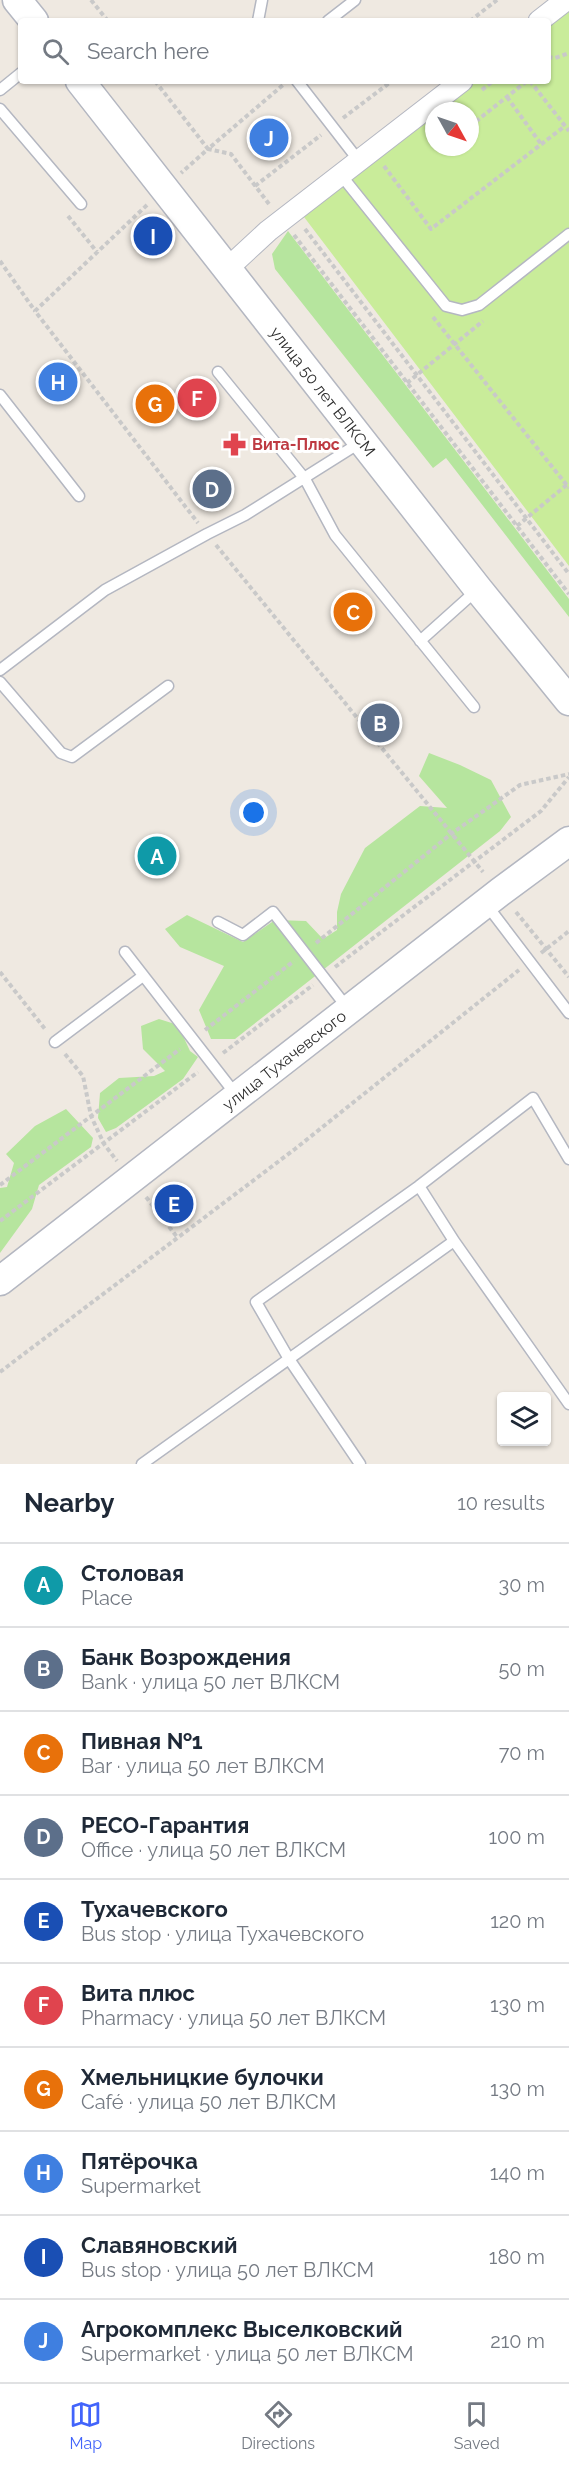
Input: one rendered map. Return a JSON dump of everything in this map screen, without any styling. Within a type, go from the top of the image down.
[{"type":"street","points":[[17,0],[31,18]]},
{"type":"street","points":[[543,18],[566,0]]},
{"type":"street","name":"улица 50 лет ВЛКСМ","points":[[82,84],[478,589],[569,701]]},
{"type":"street","points":[[228,268],[294,224],[341,175],[458,84]]},
{"type":"street","name":"улица Тухачевского","points":[[0,1281],[569,841]]},
{"type":"lane","points":[[259,18],[262,0]]},
{"type":"lane","points":[[332,18],[355,0]]},
{"type":"lane","points":[[0,90],[18,75]]},
{"type":"lane","points":[[299,84],[359,161]]},
{"type":"lane","points":[[0,109],[81,204]]},
{"type":"lane","points":[[341,175],[446,306],[462,310],[478,305],[569,234]]},
{"type":"lane","points":[[218,372],[305,479],[335,535],[474,707]]},
{"type":"lane","points":[[0,395],[79,496]]},
{"type":"lane","points":[[0,670],[105,590],[246,515],[362,441]]},
{"type":"lane","points":[[420,641],[478,589]]},
{"type":"lane","points":[[0,682],[61,753],[72,757],[168,686]]},
{"type":"lane","points":[[486,904],[569,1013]]},
{"type":"lane","points":[[218,922],[243,935],[273,912],[349,1010]]},
{"type":"lane","points":[[125,952],[238,1097]]},
{"type":"lane","points":[[55,1042],[143,975]]},
{"type":"lane","points":[[360,1464],[289,1359],[256,1302],[419,1186],[533,1098],[569,1159]]},
{"type":"lane","points":[[419,1186],[569,1404]]},
{"type":"lane","points":[[142,1464],[454,1240]]},
{"type":"path","points":[[91,0],[106,18]]},
{"type":"path","points":[[474,18],[497,0]]},
{"type":"path","points":[[551,57],[569,53]]},
{"type":"path","points":[[157,84],[208,149],[231,154],[294,224],[417,375],[569,574]]},
{"type":"path","points":[[35,310],[208,149],[284,84]]},
{"type":"path","points":[[479,119],[525,84]]},
{"type":"path","points":[[531,84],[569,131]]},
{"type":"path","points":[[507,97],[541,144]]},
{"type":"path","points":[[384,166],[431,229],[565,126]]},
{"type":"path","points":[[294,224],[314,222]]},
{"type":"path","points":[[294,224],[407,383],[569,594]]},
{"type":"path","points":[[0,261],[207,534],[483,872]]},
{"type":"path","points":[[425,308],[568,486],[517,526]]},
{"type":"path","points":[[407,383],[488,318]]},
{"type":"path","points":[[0,1185],[305,953],[451,834],[520,785],[569,775]]},
{"type":"path","points":[[0,1221],[541,811],[569,775]]},
{"type":"path","points":[[516,912],[569,977]]},
{"type":"path","points":[[0,1372],[295,1149],[569,931]]},
{"type":"path","points":[[0,972],[82,1076],[90,1116],[104,1144],[177,1237]]},
{"type":"green space","points":[[569,8],[569,566],[301,213],[425,119],[425,156],[479,156],[479,102],[447,102],[470,84],[551,84],[551,22]]},
{"type":"green space","points":[[288,231],[569,599],[569,617],[446,458],[433,468],[275,269],[272,254]]},
{"type":"green space","points":[[429,753],[491,780],[511,817],[500,831],[235,1039],[211,1039],[199,1010],[224,966],[180,947],[165,929],[187,915],[243,942],[275,920],[306,921],[323,939],[337,930],[337,912],[341,894],[365,848],[420,806],[447,808],[419,776]]},
{"type":"green space","points":[[159,1019],[178,1025],[190,1051],[198,1057],[183,1079],[116,1128],[106,1132],[98,1118],[100,1093],[119,1078],[154,1076],[165,1071],[143,1049],[141,1026]]},
{"type":"green space","points":[[66,1109],[93,1138],[91,1147],[39,1185],[32,1209],[0,1253],[0,1188],[7,1187],[14,1163],[6,1154],[35,1126]]},
{"type":"place","name":"Агрокомплекс Выселковский","points":[[269,138]]},
{"type":"place","name":"Славяновский","points":[[153,236]]},
{"type":"place","name":"Пятёрочка","points":[[58,382]]},
{"type":"place","name":"Вита плюс","points":[[197,398]]},
{"type":"place","name":"Хмельницкие булочки","points":[[155,404]]},
{"type":"place","name":"Вита-Плюс","points":[[234,444]]},
{"type":"place","name":"РЕСО-Гарантия","points":[[212,489]]},
{"type":"place","name":"Пивная №1","points":[[353,612]]},
{"type":"place","name":"Банк Возрождения","points":[[380,723]]},
{"type":"place","name":"Столовая","points":[[157,856]]},
{"type":"place","name":"Тухачевского","points":[[174,1204]]}]
